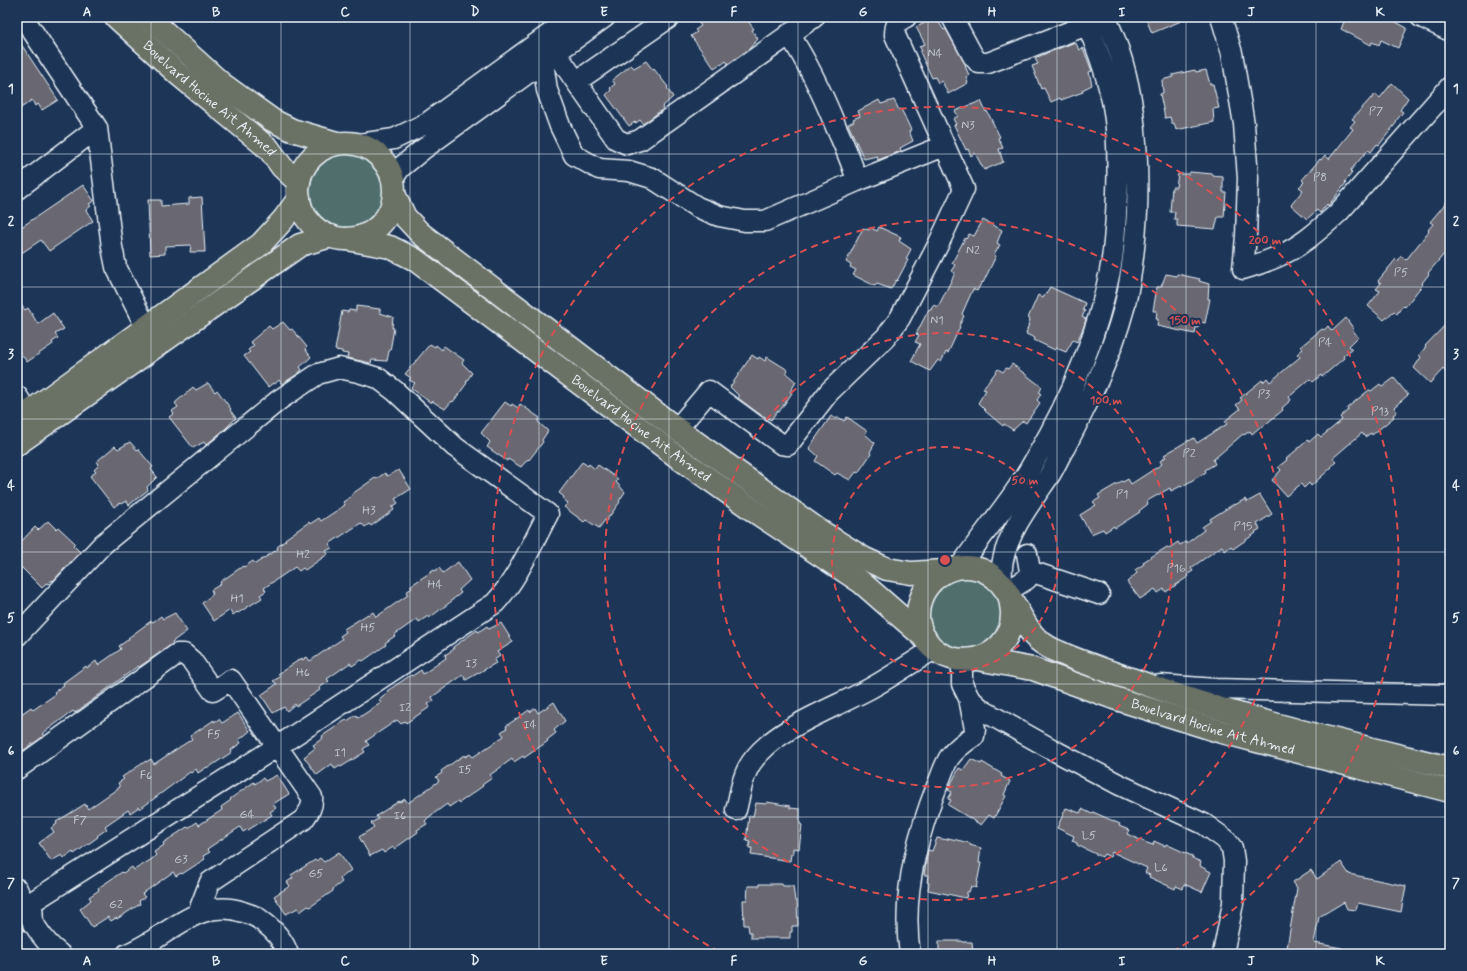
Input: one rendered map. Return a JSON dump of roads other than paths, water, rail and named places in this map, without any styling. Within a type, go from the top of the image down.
[{"type":"main road","name":"Bouelvard Hocine Ait Ahmed","points":[[116,17],[178,74],[269,149],[299,191]]},
{"type":"main road","points":[[148,17],[222,84],[272,120],[292,130],[337,143],[359,144],[375,151],[386,163],[405,217],[420,233],[676,429],[817,529],[865,560],[887,569],[911,574],[952,569],[976,568],[990,574],[1006,592],[1028,628],[1038,640],[1062,654],[1176,696],[1272,724],[1450,768]]},
{"type":"main road","points":[[21,410],[146,327],[261,244],[283,220],[299,191],[303,169],[312,157],[323,148],[337,143]]},
{"type":"main road","points":[[17,444],[300,245],[339,238],[364,236],[379,226],[390,213],[394,188]]},
{"type":"main road","points":[[299,191],[303,210],[310,222],[319,230],[339,238]]},
{"type":"main road","name":"Bouelvard Hocine Ait Ahmed","points":[[339,238],[390,247],[414,259],[679,458],[757,513],[861,582],[930,644]]},
{"type":"main road","points":[[952,569],[932,581],[923,594],[919,609],[919,624],[930,644],[947,657],[969,660],[991,653],[1002,643],[1009,630],[1012,614],[1006,592]]},
{"type":"main road","name":"Bouelvard Hocine Ait Ahmed","points":[[969,660],[1033,669],[1114,698],[1222,732],[1450,791]]},
{"type":"street","points":[[23,17],[97,128],[112,247],[116,266],[146,327]]},
{"type":"street","points":[[359,144],[394,139],[427,123],[573,17]]},
{"type":"street","points":[[394,188],[400,168],[422,150],[605,17]]},
{"type":"street","points":[[577,81],[670,17]]},
{"type":"street","points":[[549,58],[577,81],[616,139],[627,144],[640,140],[814,17]]},
{"type":"street","points":[[676,429],[709,392],[781,444],[788,444],[829,392],[886,337],[900,318],[935,252],[964,189],[895,34],[895,26],[899,20],[906,17]]},
{"type":"street","points":[[952,17],[973,56],[979,63],[988,63],[1085,21],[1106,77],[1114,112],[1118,164],[1116,217],[1110,271],[1095,330],[1074,385],[1036,459],[1004,507],[952,569]]},
{"type":"street","points":[[1099,594],[1029,563],[1027,579],[1006,592],[1002,561],[1008,541],[1050,474],[1087,406],[1107,357],[1124,309],[1131,277],[1136,233],[1138,176],[1134,121],[1125,71],[1110,27],[1105,17]]},
{"type":"street","points":[[1221,17],[1232,53],[1244,124],[1248,178],[1243,269],[1280,256],[1318,232],[1338,213],[1450,87]]},
{"type":"street","points":[[1420,17],[1450,31]]},
{"type":"street","points":[[789,34],[803,56],[828,107],[852,163],[857,181]]},
{"type":"street","points":[[549,58],[547,90],[560,126],[574,155],[599,169],[629,171],[652,178],[697,207],[719,216],[745,221],[766,221],[857,181],[944,146]]},
{"type":"street","points":[[17,189],[97,128]]},
{"type":"street","points":[[17,636],[103,544],[279,400],[318,374],[339,368],[378,378],[395,391],[456,447],[548,514],[517,574],[506,591],[495,603],[278,746],[32,902],[33,924]]},
{"type":"street","points":[[736,810],[743,780],[750,764],[770,742],[797,725],[869,689],[930,644]]},
{"type":"street","points":[[17,769],[176,654],[184,654],[192,661],[214,691],[231,680],[278,746],[312,797],[313,803],[303,820],[210,882],[198,913]]},
{"type":"street","points":[[910,954],[908,942],[908,915],[910,880],[915,850],[926,813],[949,758],[960,746],[974,736],[975,729],[969,698],[962,684],[969,660]]},
{"type":"street","points":[[1143,684],[1216,689],[1450,695]]},
{"type":"street","points":[[969,698],[982,710],[1056,752],[1120,785],[1204,824],[1225,839],[1232,848],[1234,861],[1233,903],[1224,954]]},
{"type":"street","points":[[17,889],[33,924],[52,948],[60,954]]},
{"type":"street","points":[[127,954],[198,913],[215,908],[233,908],[257,916],[273,930],[287,950],[288,954]]}]
